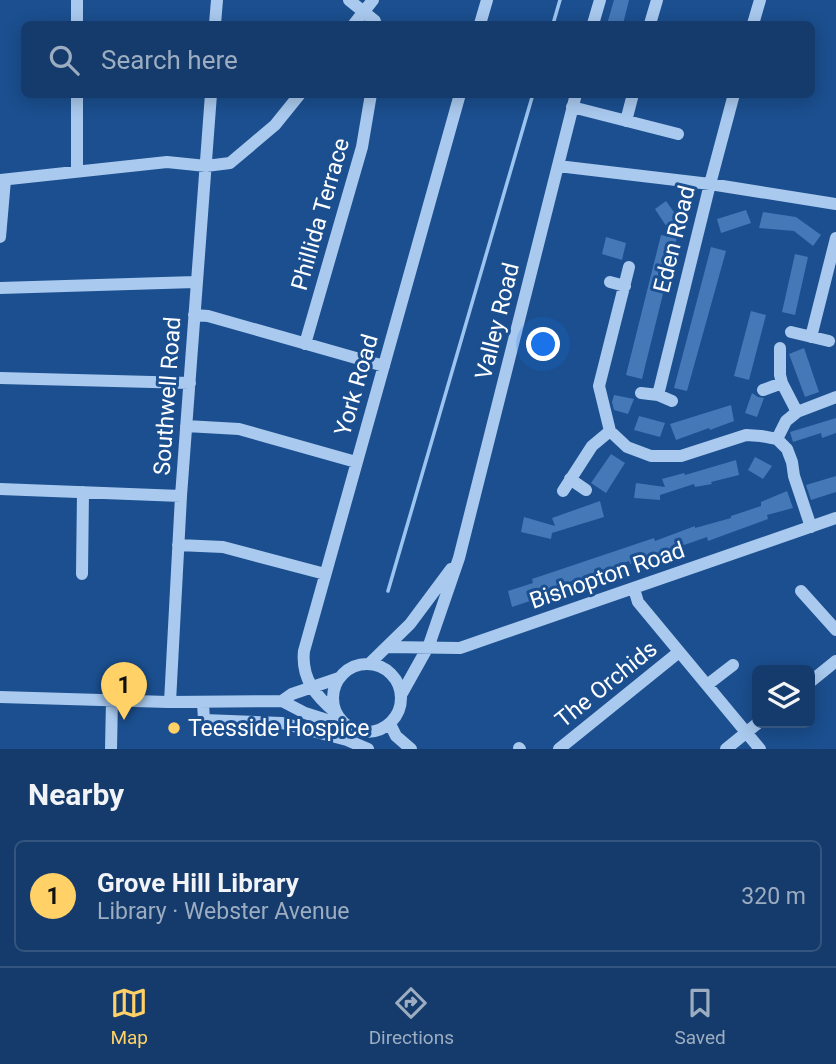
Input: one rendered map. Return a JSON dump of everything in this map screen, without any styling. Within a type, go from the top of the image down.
[{"type":"street","points":[[77,0],[77,21]]},
{"type":"street","points":[[215,21],[217,0]]},
{"type":"street","points":[[349,0],[375,21]]},
{"type":"street","points":[[356,21],[373,0]]},
{"type":"street","points":[[481,21],[487,0]]},
{"type":"street","points":[[594,21],[600,0]]},
{"type":"street","points":[[651,21],[657,0]]},
{"type":"street","points":[[754,21],[760,0]]},
{"type":"street","points":[[77,98],[77,170]]},
{"type":"street","name":"Southwell Road","points":[[170,702],[195,282],[211,98]]},
{"type":"street","points":[[0,237],[2,180],[167,162],[206,166],[230,163],[275,125],[297,98]]},
{"type":"street","name":"Phillida Terrace","points":[[305,344],[362,147],[369,98]]},
{"type":"street","name":"York Road","points":[[312,687],[302,666],[304,651],[459,98]]},
{"type":"street","points":[[626,121],[632,98]]},
{"type":"street","name":"Eden Road","points":[[658,395],[733,98]]},
{"type":"street","points":[[574,101],[626,121],[678,134]]},
{"type":"street","name":"Valley Road","points":[[401,695],[428,646],[459,558],[574,101]]},
{"type":"street","points":[[558,166],[710,184],[836,204]]},
{"type":"street","points":[[811,337],[836,237]]},
{"type":"street","points":[[629,267],[599,386],[610,431],[627,447],[651,456],[681,456],[746,435],[777,439],[787,449],[811,527]]},
{"type":"street","points":[[0,288],[195,282]]},
{"type":"street","points":[[610,282],[625,286]]},
{"type":"street","points":[[194,315],[208,316],[384,366]]},
{"type":"street","points":[[791,332],[830,341]]},
{"type":"street","points":[[780,348],[780,375],[796,412]]},
{"type":"street","points":[[0,379],[190,383]]},
{"type":"street","points":[[763,390],[782,383]]},
{"type":"street","points":[[641,393],[658,395],[672,401]]},
{"type":"street","points":[[777,439],[786,421],[796,412],[836,397]]},
{"type":"street","points":[[186,426],[239,429],[356,462]]},
{"type":"street","points":[[563,491],[592,446],[610,431]]},
{"type":"street","points":[[570,479],[586,490]]},
{"type":"street","points":[[0,489],[181,496]]},
{"type":"street","points":[[82,574],[83,492]]},
{"type":"street","name":"Bishopton Road","points":[[387,647],[460,648],[836,518]]},
{"type":"street","points":[[178,545],[223,547],[325,574]]},
{"type":"street","name":"Valley Road","points":[[369,664],[410,624],[459,558]]},
{"type":"street","points":[[634,589],[638,602],[760,749]]},
{"type":"street","points":[[801,592],[836,630]]},
{"type":"street","name":"The Orchids","points":[[559,749],[679,652]]},
{"type":"street","points":[[815,678],[836,661]]},
{"type":"street","points":[[203,703],[204,720],[282,723],[371,732],[381,730],[397,716],[401,695],[394,677],[379,666],[369,664],[352,667],[339,678],[292,694],[282,701]]},
{"type":"street","points":[[707,685],[733,665]]},
{"type":"street","points":[[336,713],[332,695],[339,678]]},
{"type":"street","points":[[312,687],[336,713],[348,731],[368,749]]},
{"type":"street","points":[[0,697],[203,703],[282,701],[348,731]]},
{"type":"street","points":[[111,749],[112,700]]},
{"type":"street","points":[[390,724],[396,736],[411,749]]},
{"type":"street","points":[[726,749],[752,728]]},
{"type":"building","points":[[614,0],[629,0],[624,21],[608,21]]},
{"type":"building","points":[[666,201],[684,226],[679,229],[642,379],[626,375],[661,235],[674,238],[655,209]]},
{"type":"building","points":[[746,210],[751,223],[721,233],[717,219]]},
{"type":"building","points":[[763,212],[796,217],[821,235],[813,246],[794,231],[759,228]]},
{"type":"building","points":[[606,237],[626,243],[622,260],[602,254]]},
{"type":"building","points":[[711,247],[726,251],[687,391],[674,388]]},
{"type":"building","points":[[795,254],[808,257],[795,315],[782,312]]},
{"type":"building","points":[[751,311],[766,315],[749,380],[734,376]]},
{"type":"building","points":[[804,348],[819,392],[805,397],[789,354]]},
{"type":"building","points":[[752,393],[764,398],[757,417],[745,413]]},
{"type":"building","points":[[614,395],[634,399],[628,414],[614,410]]},
{"type":"building","points":[[731,405],[734,421],[676,440],[670,424]]},
{"type":"building","points":[[639,416],[665,423],[660,437],[634,430]]},
{"type":"building","points":[[836,418],[836,433],[822,438],[821,433],[793,442],[790,432]]},
{"type":"building","points":[[611,454],[625,463],[606,493],[591,483]]},
{"type":"building","points":[[755,457],[772,466],[763,479],[748,470]]},
{"type":"building","points":[[736,460],[739,475],[711,482],[712,484],[695,487],[694,484],[660,495],[660,500],[634,498],[636,483],[665,487],[662,479]]},
{"type":"building","points":[[836,476],[836,492],[811,500],[806,485]]},
{"type":"building","points":[[787,491],[793,508],[767,515],[768,519],[708,541],[707,537],[630,564],[629,561],[529,596],[530,601],[512,607],[508,591],[533,583],[532,579],[654,538],[655,541],[695,526],[731,518],[761,506],[761,502]]},
{"type":"building","points":[[600,501],[604,517],[552,533],[551,539],[521,532],[524,517],[555,526],[552,518]]},
{"type":"waterway","points":[[554,21],[560,0]]},
{"type":"waterway","points":[[388,591],[532,98]]},
{"type":"place","name":"Grove Hill Library","points":[[124,720]]},
{"type":"place","name":"Teesside Hospice","points":[[174,728]]}]
